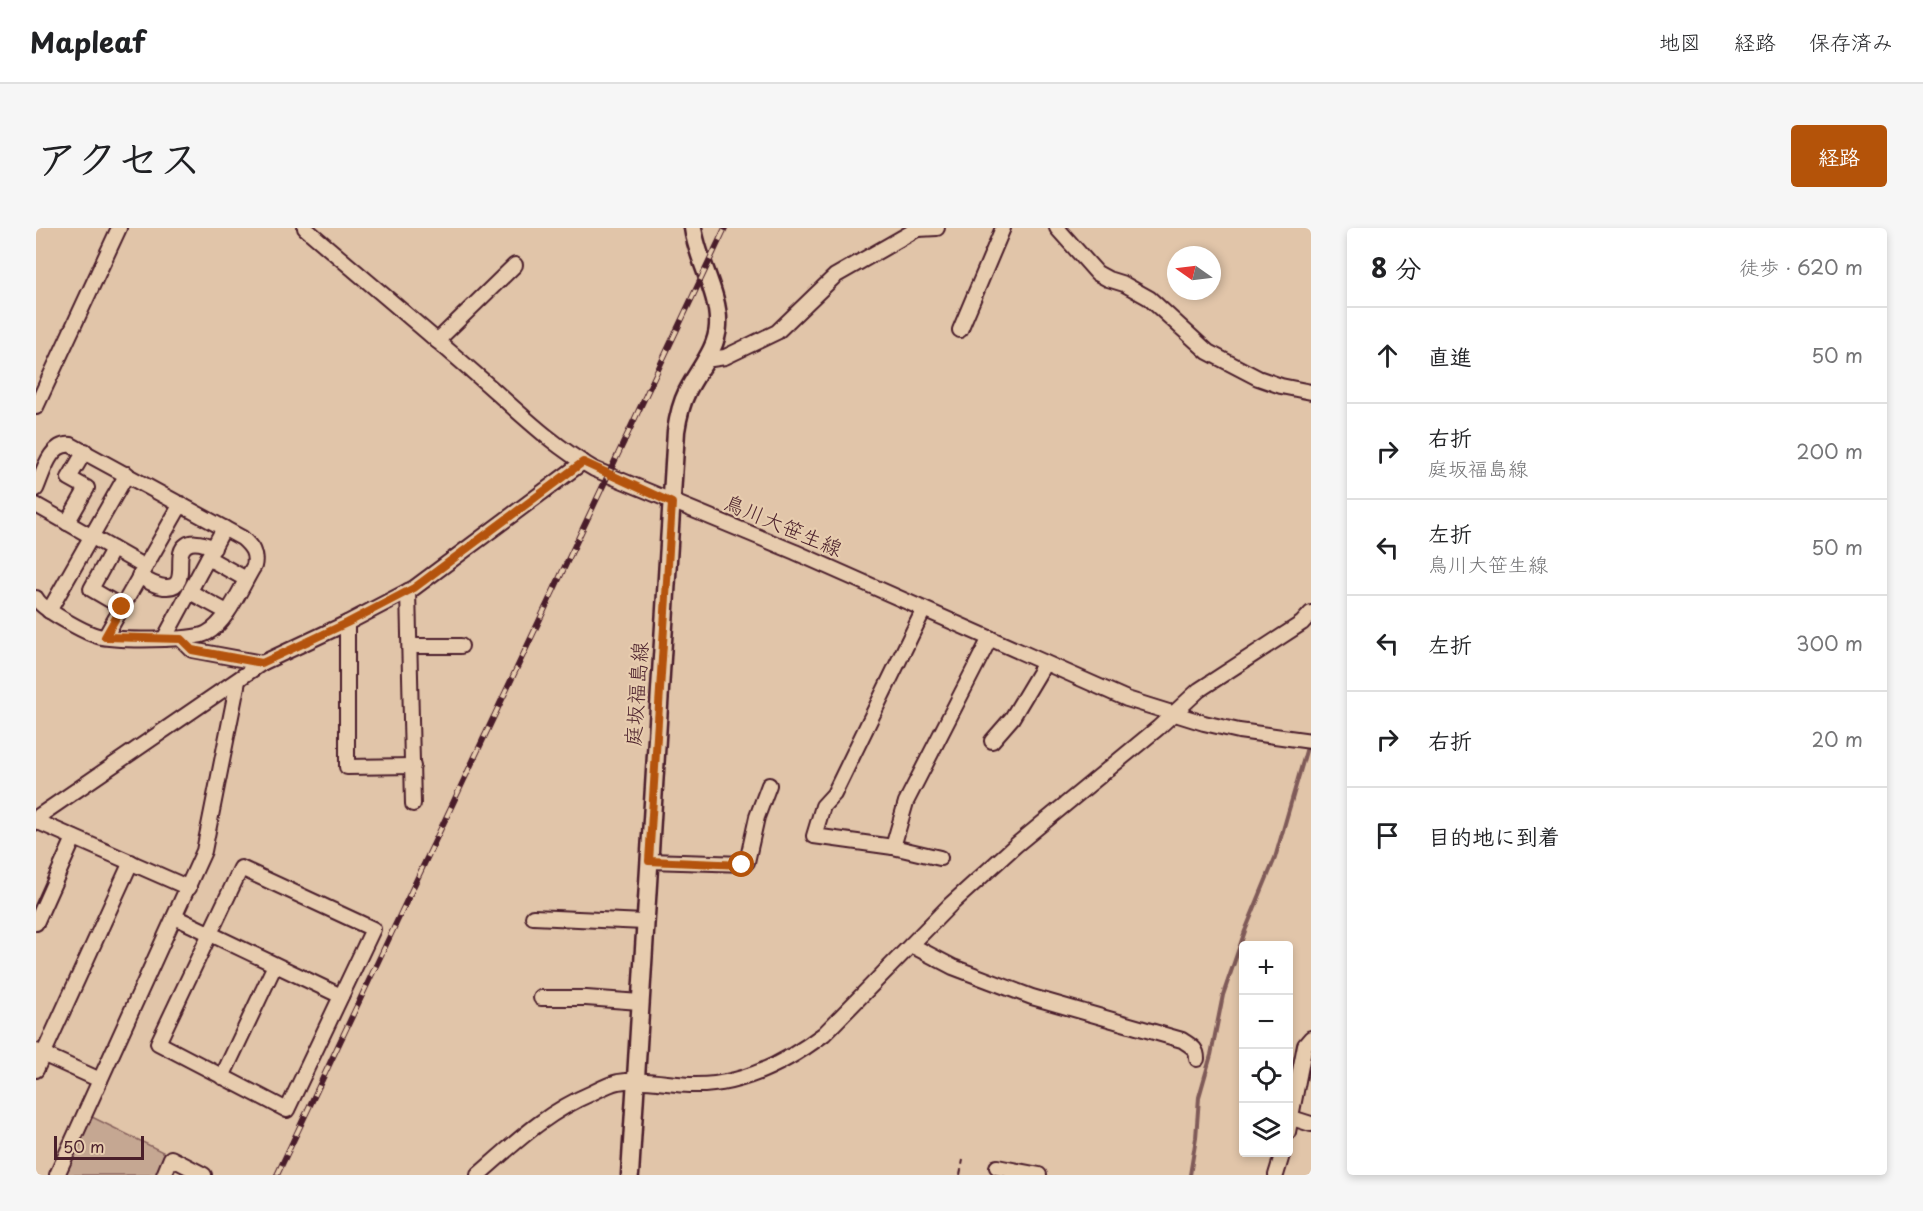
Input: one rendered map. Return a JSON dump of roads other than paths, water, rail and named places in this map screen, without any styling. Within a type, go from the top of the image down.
[{"type":"main road","name":"庭坂福島線","points":[[630,1175],[676,432],[686,393],[705,360],[716,334],[717,309],[695,242],[693,228]]},
{"type":"street","points":[[36,407],[119,228]]},
{"type":"street","name":"鳥川大笹生線","points":[[305,228],[543,435],[583,462],[672,503],[795,552],[1094,686],[1204,723],[1239,731],[1311,741]]},
{"type":"street","points":[[705,360],[725,357],[777,332],[835,276],[919,229],[937,228]]},
{"type":"street","points":[[960,330],[1003,228]]},
{"type":"street","points":[[1057,228],[1097,273],[1149,298],[1208,352],[1258,378],[1281,386],[1311,392]]},
{"type":"street","points":[[437,341],[515,264]]},
{"type":"street","points":[[36,489],[52,453],[57,447],[65,444],[71,445],[242,538],[254,550],[255,560],[254,566],[227,612],[215,628],[208,633],[181,639],[96,636],[43,608],[36,598]]},
{"type":"street","points":[[67,523],[87,488],[69,478],[85,451]]},
{"type":"street","points":[[36,819],[262,663],[408,591],[583,462]]},
{"type":"street","points":[[49,611],[127,474]]},
{"type":"street","points":[[105,637],[181,504]]},
{"type":"street","points":[[36,505],[113,549],[157,586],[168,588],[177,583],[180,578],[181,552],[184,546],[191,543],[199,543],[246,579]]},
{"type":"street","points":[[164,639],[224,528]]},
{"type":"street","points":[[113,549],[91,589],[122,607]]},
{"type":"street","points":[[408,591],[413,804]]},
{"type":"street","points":[[190,592],[227,612]]},
{"type":"street","points":[[924,609],[834,794],[823,806],[814,836],[893,847],[940,858]]},
{"type":"street","points":[[478,1175],[537,1123],[574,1101],[617,1082],[719,1084],[744,1077],[806,1048],[824,1034],[950,905],[1016,845],[1199,690],[1302,623],[1311,613]]},
{"type":"street","points":[[347,623],[347,767],[413,765]]},
{"type":"street","points":[[893,847],[906,802],[990,638]]},
{"type":"street","points":[[181,639],[192,650],[262,663]]},
{"type":"street","points":[[410,646],[461,646]]},
{"type":"street","points":[[992,741],[1012,718],[1045,663]]},
{"type":"street","points":[[57,1175],[189,888],[208,838],[238,681]]},
{"type":"street","points":[[649,861],[745,864],[761,802],[769,785]]},
{"type":"street","points":[[36,819],[189,888]]},
{"type":"street","points":[[36,923],[74,837]]},
{"type":"street","points":[[36,1070],[40,1052],[131,862]]},
{"type":"street","points":[[241,868],[373,929],[287,1110],[158,1043],[209,934],[241,868]]},
{"type":"street","points":[[175,917],[341,996]]},
{"type":"street","points":[[533,917],[645,922]]},
{"type":"street","points":[[910,945],[953,967],[1032,997],[1182,1040],[1197,1052],[1197,1059]]},
{"type":"street","points":[[222,1077],[275,965]]},
{"type":"street","points":[[541,998],[586,998],[640,1002]]},
{"type":"street","points":[[1293,1112],[1305,1045],[1311,1038]]},
{"type":"street","points":[[40,1052],[100,1080]]},
{"type":"street","points":[[1293,1118],[1311,1124]]},
{"type":"street","points":[[1276,1175],[1281,1157]]},
{"type":"street","points":[[164,1175],[171,1158],[204,1175]]},
{"type":"street","points":[[997,1167],[1039,1175]]},
{"type":"waterway","points":[[1190,1175],[1199,1097],[1211,1055],[1223,995],[1245,931],[1275,858],[1308,744]]},
{"type":"railway","points":[[277,1175],[725,228]]}]
